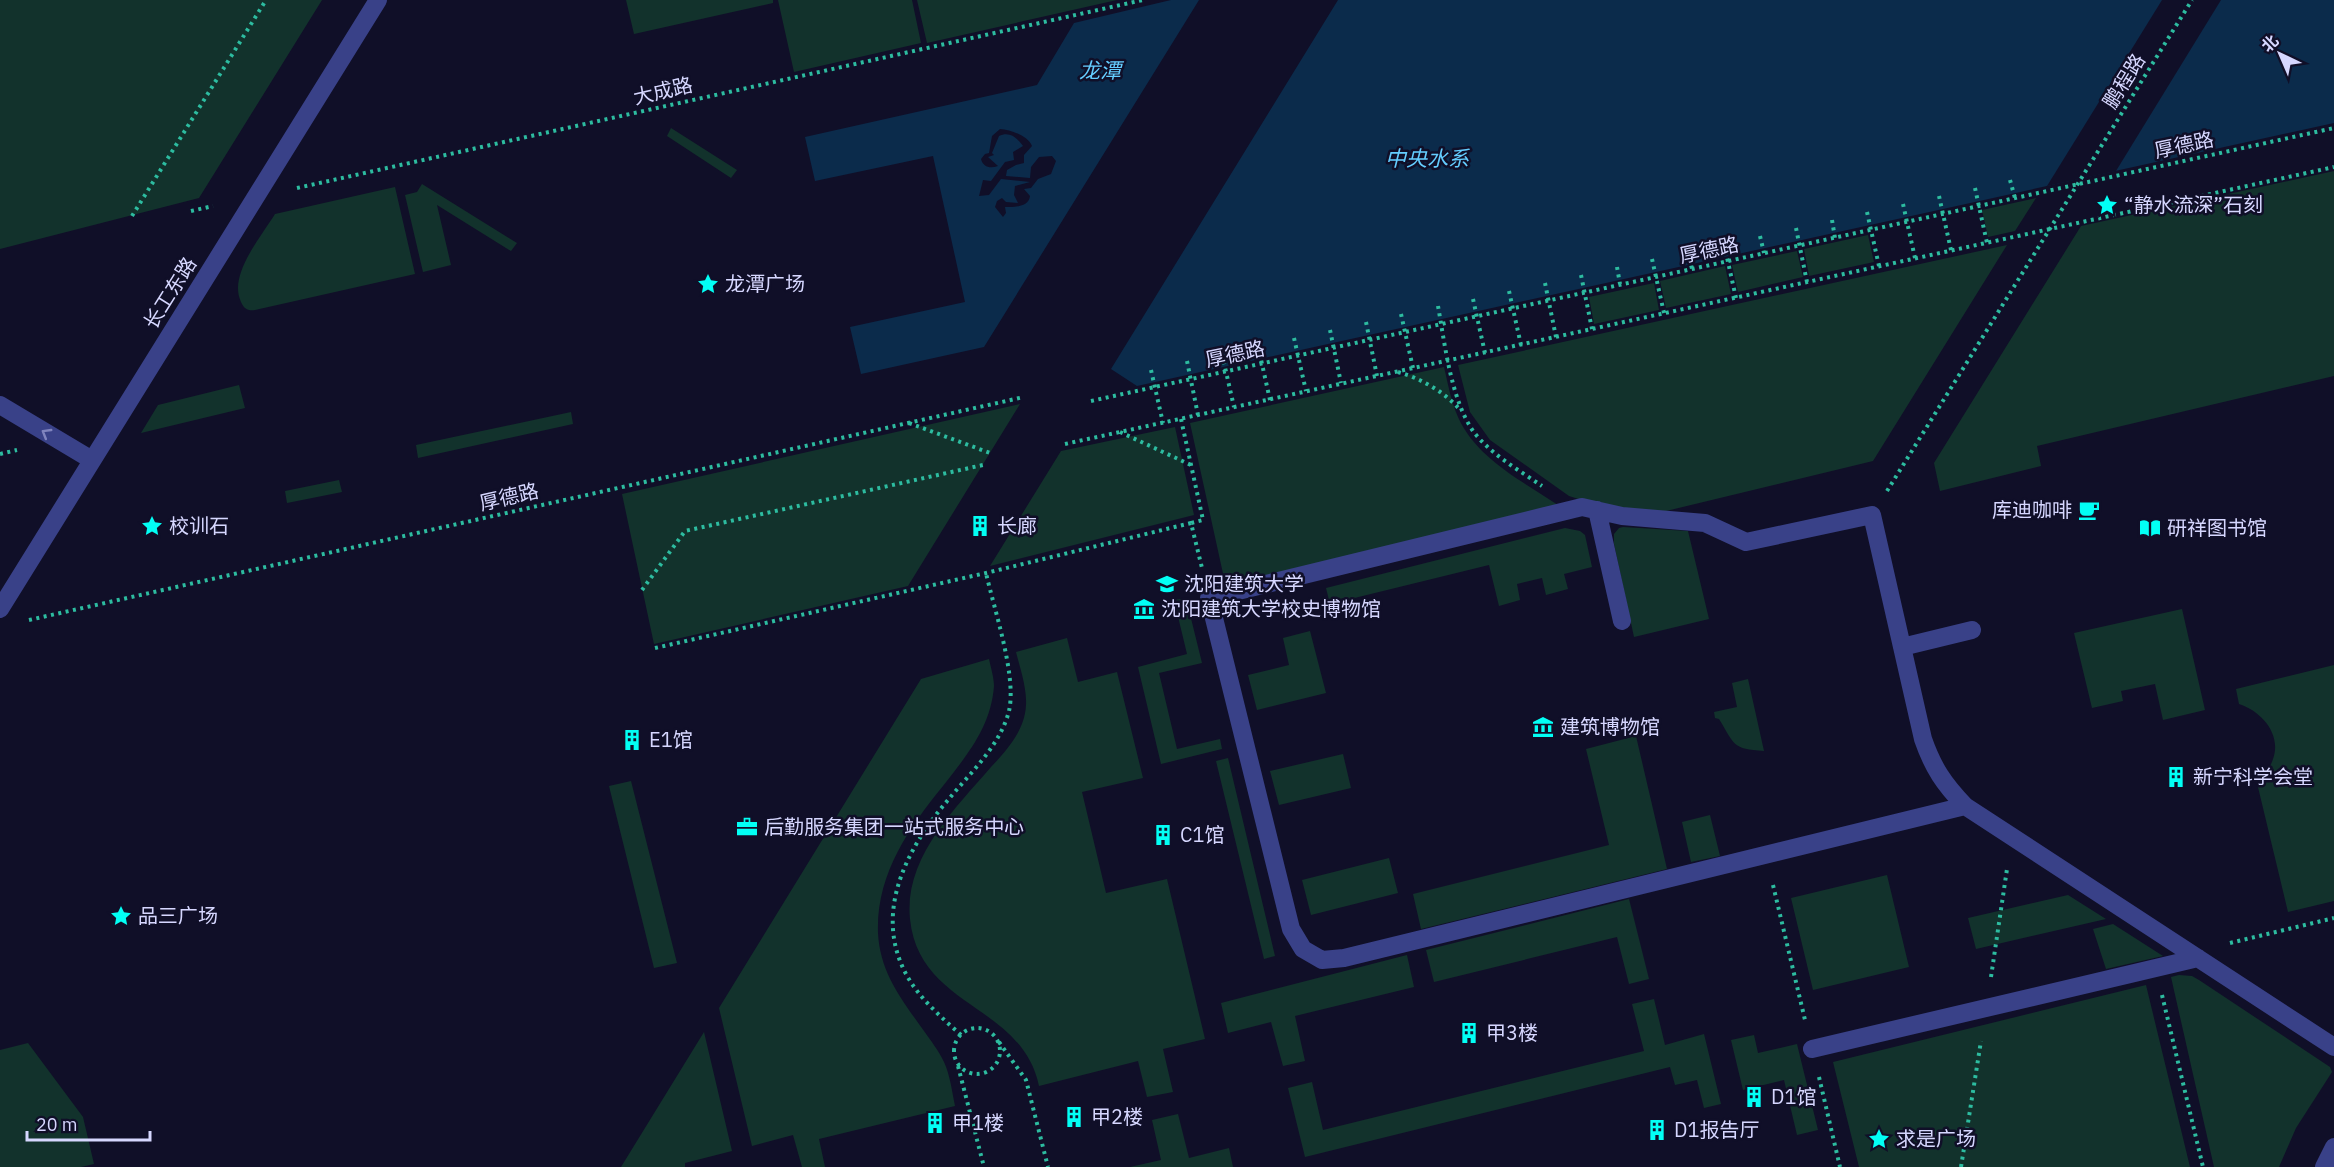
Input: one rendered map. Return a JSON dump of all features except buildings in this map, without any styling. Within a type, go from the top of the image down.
[{"type":"lane","name":"长工东路","points":[[0,609],[378,0]]},
{"type":"lane","points":[[0,405],[92,460]]},
{"type":"lane","points":[[1590,508],[1622,621]]},
{"type":"lane","points":[[1965,807],[1344,958],[1322,960],[1303,949],[1291,929],[1209,598],[1590,508],[1645,519],[1705,523],[1746,542],[1872,515],[1923,739],[1932,764],[1965,807],[2334,1047]]},
{"type":"lane","points":[[1902,647],[1972,630]]},
{"type":"lane","points":[[1812,1049],[2198,958]]},
{"type":"lane","points":[[2324,1167],[2334,1147]]},
{"type":"path","points":[[132,216],[266,0]]},
{"type":"path","name":"大成路","points":[[191,212],[1143,0]]},
{"type":"path","name":"鹏程路","points":[[1872,515],[2192,0]]},
{"type":"path","name":"厚德路","points":[[1091,401],[2334,128]]},
{"type":"path","points":[[1065,444],[2334,167]]},
{"type":"path","points":[[2010,180],[2015,198]]},
{"type":"path","points":[[1975,188],[1987,243]]},
{"type":"path","points":[[1939,196],[1951,250]]},
{"type":"path","points":[[1903,204],[1915,258]]},
{"type":"path","points":[[1867,212],[1879,267]]},
{"type":"path","points":[[1832,220],[1835,238]]},
{"type":"path","points":[[1796,228],[1807,282]]},
{"type":"path","points":[[1760,236],[1764,253]]},
{"type":"path","points":[[1724,244],[1736,298]]},
{"type":"path","points":[[1688,251],[1692,269]]},
{"type":"path","points":[[1652,259],[1664,313]]},
{"type":"path","points":[[1617,267],[1620,284]]},
{"type":"path","points":[[1581,275],[1592,328]]},
{"type":"path","points":[[1545,283],[1556,337]]},
{"type":"path","points":[[1509,291],[1521,345]]},
{"type":"path","points":[[1473,298],[1485,352]]},
{"type":"path","points":[[1438,306],[1463,414]]},
{"type":"path","points":[[1401,314],[1413,368]]},
{"type":"path","points":[[1366,322],[1377,376]]},
{"type":"path","points":[[1330,330],[1341,384]]},
{"type":"path","points":[[1294,338],[1306,391]]},
{"type":"path","points":[[1258,346],[1270,400]]},
{"type":"path","points":[[1222,354],[1234,407]]},
{"type":"path","points":[[1187,362],[1198,415]]},
{"type":"path","points":[[1151,370],[1162,423]]},
{"type":"path","points":[[1397,371],[1419,380],[1455,405],[1474,432],[1502,458],[1563,501],[1590,508]]},
{"type":"path","name":"厚德路","points":[[26,620],[1024,397]]},
{"type":"path","points":[[655,648],[986,573],[1203,520],[1181,419]]},
{"type":"path","points":[[909,423],[990,453]]},
{"type":"path","points":[[1120,432],[1192,466]]},
{"type":"path","points":[[642,590],[685,531],[983,465]]},
{"type":"path","points":[[1191,523],[1209,598]]},
{"type":"path","points":[[961,1035],[924,999],[906,974],[896,946],[893,915],[898,884],[908,856],[931,820],[988,752],[1001,731],[1008,712],[1012,681],[986,573]]},
{"type":"path","points":[[1766,856],[1840,1167]]},
{"type":"path","points":[[2198,958],[2215,946],[2334,918]]},
{"type":"path","points":[[2156,968],[2203,1167]]},
{"type":"path","points":[[984,1167],[954,1048],[966,1030],[982,1028],[994,1036],[1026,1080],[1048,1167]]},
{"type":"path","points":[[957,1062],[962,1068],[975,1074],[989,1070],[995,1065],[1000,1051],[994,1036]]},
{"type":"green space","points":[[0,0],[322,0],[199,198],[0,249]]},
{"type":"green space","points":[[626,0],[773,0],[773,3],[634,34]]},
{"type":"green space","points":[[778,0],[912,0],[921,43],[794,72]]},
{"type":"green space","points":[[917,0],[1117,0],[927,43]]},
{"type":"green space","points":[[671,128],[737,170],[731,178],[667,136]]},
{"type":"green space","points":[[2334,171],[2334,376],[2037,446],[2041,466],[1940,491],[1934,463],[2081,226]]},
{"type":"green space","points":[[422,184],[517,243],[511,251],[437,205],[451,265],[423,272],[405,195],[417,192]]},
{"type":"green space","points":[[395,187],[415,274],[255,310],[248,310],[243,306],[238,291],[242,268],[275,214]]},
{"type":"green space","points":[[2036,198],[2015,231],[1988,237],[1982,210]]},
{"type":"green space","points":[[1868,235],[1874,262],[1809,276],[1804,249]]},
{"type":"green space","points":[[2007,245],[1873,461],[1662,512],[1622,509],[1569,496],[1490,440],[1470,412],[1458,365]]},
{"type":"green space","points":[[1797,251],[1803,277],[1738,292],[1732,265]]},
{"type":"green space","points":[[1725,266],[1731,294],[1666,308],[1660,281]]},
{"type":"green space","points":[[1654,283],[1659,310],[1594,324],[1589,297]]},
{"type":"green space","points":[[1444,367],[1458,417],[1476,445],[1501,467],[1558,505],[1237,583],[1229,582],[1224,578],[1190,423]]},
{"type":"green space","points":[[239,385],[245,408],[141,433],[158,405]]},
{"type":"green space","points":[[1020,404],[908,586],[654,644],[622,494]]},
{"type":"green space","points":[[571,412],[573,424],[418,458],[416,445]]},
{"type":"green space","points":[[1175,427],[1194,515],[990,566],[1061,451]]},
{"type":"green space","points":[[339,480],[342,492],[287,503],[285,491]]},
{"type":"green space","points":[[1623,527],[1688,531],[1709,619],[1634,637],[1614,544],[1614,534]]},
{"type":"green space","points":[[1565,528],[1580,531],[1585,535],[1592,567],[1564,574],[1568,589],[1546,595],[1542,578],[1517,584],[1520,600],[1499,606],[1489,565],[1330,604],[1326,588]]},
{"type":"green space","points":[[1186,598],[1202,663],[1159,673],[1177,749],[1220,739],[1222,749],[1161,764],[1138,667],[1187,654],[1174,600]]},
{"type":"green space","points":[[2182,609],[2205,710],[2163,720],[2155,684],[2121,691],[2123,701],[2092,708],[2074,633]]},
{"type":"green space","points":[[1310,631],[1326,693],[1257,710],[1248,675],[1289,665],[1283,638]]},
{"type":"green space","points":[[1067,638],[1078,682],[1117,672],[1143,778],[1082,792],[1106,893],[1167,879],[1205,1039],[1163,1049],[1173,1092],[1147,1097],[1138,1061],[1039,1086],[1029,1059],[1013,1038],[950,989],[932,971],[917,948],[910,919],[910,897],[915,876],[934,836],[1009,747],[1019,731],[1026,705],[1023,678],[1016,652]]},
{"type":"green space","points":[[989,659],[994,686],[992,701],[983,727],[969,752],[907,836],[888,872],[879,912],[878,933],[883,961],[900,997],[942,1058],[955,1106],[819,1139],[825,1167],[802,1167],[793,1135],[752,1146],[719,1008],[921,679]]},
{"type":"green space","points":[[2334,665],[2334,901],[2288,912],[2257,783],[2272,763],[2275,741],[2272,732],[2262,718],[2239,704],[2236,689]]},
{"type":"green space","points":[[1748,679],[1764,751],[1740,747],[1728,735],[1719,719],[1715,718],[1714,712],[1737,707],[1732,683]]},
{"type":"green space","points":[[1636,736],[1667,869],[1421,929],[1413,894],[1609,845],[1586,749]]},
{"type":"green space","points":[[1343,754],[1351,788],[1279,805],[1270,771]]},
{"type":"green space","points":[[1228,758],[1275,956],[1264,959],[1216,761]]},
{"type":"green space","points":[[631,781],[677,963],[654,968],[609,786]]},
{"type":"green space","points":[[1710,815],[1720,856],[1691,862],[1682,822]]},
{"type":"green space","points":[[1389,858],[1398,893],[1311,915],[1302,880]]},
{"type":"green space","points":[[1887,875],[1909,967],[1813,990],[1791,898]]},
{"type":"green space","points":[[2068,895],[2106,919],[1976,949],[1968,918]]},
{"type":"green space","points":[[1629,899],[1649,979],[1629,984],[1617,937],[1434,982],[1426,950]]},
{"type":"green space","points":[[2113,924],[2163,956],[2106,969],[2093,929]]},
{"type":"green space","points":[[1407,955],[1414,987],[1295,1016],[1305,1061],[1283,1066],[1271,1022],[1228,1033],[1221,1003]]},
{"type":"green space","points":[[2192,976],[2199,980],[2330,1067],[2332,1072],[2296,1128],[2279,1167],[2214,1167],[2171,977]]},
{"type":"green space","points":[[2146,985],[2190,1167],[1859,1167],[1833,1062]]},
{"type":"green space","points":[[1654,999],[1665,1045],[1704,1034],[1721,1104],[1704,1108],[1697,1080],[1675,1085],[1670,1067],[1305,1157],[1288,1088],[1312,1082],[1323,1130],[1644,1051],[1632,1004]]},
{"type":"green space","points":[[704,1032],[732,1151],[685,1163],[685,1167],[621,1167]]},
{"type":"green space","points":[[1754,1035],[1758,1053],[1797,1044],[1818,1130],[1797,1135],[1784,1080],[1743,1090],[1731,1040]]},
{"type":"green space","points":[[28,1043],[83,1117],[94,1164],[81,1167],[0,1167],[0,1050]]},
{"type":"green space","points":[[1178,1114],[1189,1158],[1229,1148],[1233,1167],[1130,1167],[1161,1160],[1152,1120]]},
{"type":"water","name":"龙潭","points":[[1171,0],[1199,0],[984,347],[861,374],[850,327],[965,302],[933,156],[815,181],[805,137],[1037,85],[1074,23]],"holes":[[[1000,129],[1023,136],[1032,146],[1024,155],[1024,163],[1007,170],[1006,176],[1030,178],[1031,167],[1039,157],[1052,156],[1056,161],[1051,174],[1038,179],[1031,188],[1024,189],[1030,196],[1029,200],[1021,206],[1005,207],[1006,213],[1003,217],[995,207],[997,201],[1002,198],[1006,202],[1018,203],[1014,195],[1015,186],[1030,182],[1001,179],[989,195],[979,196],[983,180],[991,181],[1005,162],[1014,160],[1013,152],[1023,146],[1010,135],[999,136],[992,153],[994,155],[988,157],[998,166],[985,166],[981,159],[989,153],[992,136]]]},
{"type":"water","name":"中央水系","points":[[1338,0],[2334,0],[2334,123],[1137,386],[1111,369]]},
{"type":"pier","points":[[2162,0],[2221,0],[2116,171],[2047,186]]},
{"type":"place","name":"“静水流深”石刻","points":[[2107,205]]},
{"type":"place","name":"龙潭广场","points":[[708,284]]},
{"type":"place","name":"库迪咖啡","points":[[2089,510]]},
{"type":"place","name":"校训石","points":[[152,526]]},
{"type":"place","name":"长廊","points":[[980,526]]},
{"type":"place","name":"研祥图书馆","points":[[2150,528]]},
{"type":"place","name":"沈阳建筑大学","points":[[1167,584]]},
{"type":"place","name":"沈阳建筑大学校史博物馆","points":[[1144,609]]},
{"type":"place","name":"建筑博物馆","points":[[1543,727]]},
{"type":"place","name":"E1馆","points":[[632,740]]},
{"type":"place","name":"新宁科学会堂","points":[[2176,777]]},
{"type":"place","name":"后勤服务集团一站式服务中心","points":[[747,827]]},
{"type":"place","name":"C1馆","points":[[1163,835]]},
{"type":"place","name":"品三广场","points":[[121,916]]},
{"type":"place","name":"甲3楼","points":[[1469,1033]]},
{"type":"place","name":"D1馆","points":[[1754,1097]]},
{"type":"place","name":"甲2楼","points":[[1074,1117]]},
{"type":"place","name":"甲1楼","points":[[935,1123]]},
{"type":"place","name":"D1报告厅","points":[[1657,1130]]},
{"type":"place","name":"求是广场","points":[[1879,1139]]}]
